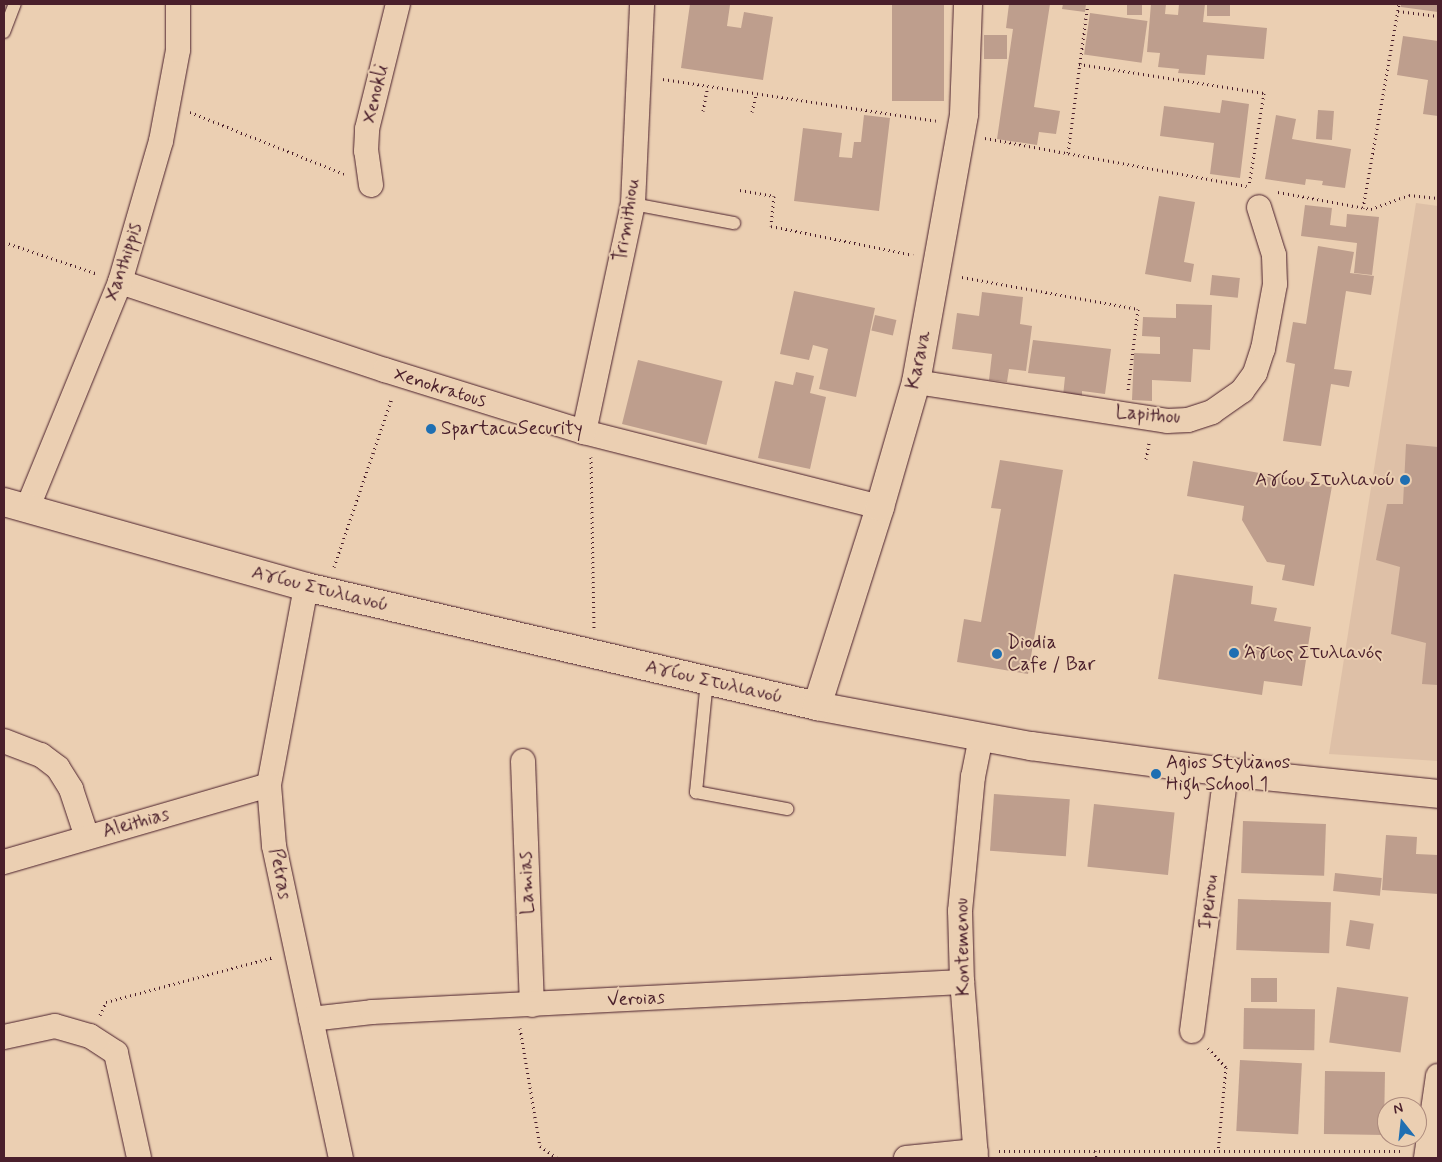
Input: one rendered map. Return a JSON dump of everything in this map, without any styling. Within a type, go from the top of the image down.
[{"type":"street","name":"Xanthippis","points":[[16,506],[120,282],[161,141],[178,50],[178,4]]},
{"type":"street","name":"Xenokli","points":[[371,185],[366,151],[367,130],[398,4]]},
{"type":"street","name":"Trimithiou","points":[[587,433],[633,204],[642,4]]},
{"type":"street","name":"Karava","points":[[816,706],[880,507],[916,382],[961,129],[968,4]]},
{"type":"street","name":"Lapithou","points":[[916,382],[1167,421],[1188,420],[1212,412],[1242,391],[1255,373],[1263,349],[1275,284],[1272,248],[1255,194]]},
{"type":"street","name":"Xenokratous","points":[[120,282],[399,375],[587,433],[880,507]]},
{"type":"street","name":"Αγίου Στυλιανού","points":[[16,506],[316,589],[816,706],[1031,746],[1226,772],[1438,794]]},
{"type":"street","name":"Petras","points":[[316,589],[269,785],[274,846],[341,1158]]},
{"type":"street","name":"Kontemenou","points":[[976,1154],[962,982],[960,911],[973,777],[981,737]]},
{"type":"street","points":[[4,741],[41,755],[58,768],[71,789],[87,837]]},
{"type":"street","name":"Lamias","points":[[522,760],[524,1005]]},
{"type":"street","name":"Ipeirou","points":[[1192,1031],[1226,772]]},
{"type":"street","name":"Aleithias","points":[[4,862],[269,785]]},
{"type":"street","name":"Veroias","points":[[311,1019],[372,1012],[962,982]]},
{"type":"street","points":[[4,1037],[55,1026],[90,1036],[116,1053],[139,1158]]},
{"type":"street","points":[[1427,1155],[1438,1076]]},
{"type":"street","points":[[906,1158],[976,1154]]},
{"type":"lane","points":[[4,32],[15,4]]},
{"type":"lane","points":[[633,204],[734,223]]},
{"type":"lane","points":[[707,680],[696,792],[787,809]]},
{"type":"path","points":[[1068,153],[1088,4]]},
{"type":"path","points":[[1363,208],[1399,4]]},
{"type":"path","points":[[1398,11],[1438,16]]},
{"type":"path","points":[[640,76],[961,129],[1255,194],[1264,93],[1079,64]]},
{"type":"path","points":[[702,111],[708,86]]},
{"type":"path","points":[[752,112],[756,94]]},
{"type":"path","points":[[168,104],[371,185]]},
{"type":"path","points":[[740,190],[774,196],[771,226],[937,266],[1138,309],[1125,414]]},
{"type":"path","points":[[1277,192],[1372,209],[1408,195],[1438,198]]},
{"type":"path","points":[[4,242],[120,282]]},
{"type":"path","points":[[316,589],[399,375]]},
{"type":"path","points":[[587,433],[595,654]]},
{"type":"path","points":[[90,1036],[106,1002],[296,951]]},
{"type":"path","points":[[524,1005],[540,1146],[557,1158]]},
{"type":"path","points":[[1192,1031],[1226,1067],[1218,1151]]},
{"type":"path","points":[[976,1154],[1095,1151],[1218,1151],[1427,1155]]},
{"type":"path","points":[[1095,1151],[1096,1158]]},
{"type":"shaded area","name":"Αγίου Στυλιανού","points":[[1416,203],[1438,206],[1438,761],[1329,754]]},
{"type":"building","points":[[4,4],[10,4],[4,21]]},
{"type":"building","points":[[690,4],[730,5],[727,26],[741,28],[744,12],[773,17],[763,80],[681,68]]},
{"type":"building","points":[[892,4],[944,4],[944,101],[892,101]]},
{"type":"building","points":[[1009,4],[1050,4],[1034,107],[1060,111],[1056,134],[1039,132],[1037,145],[997,139],[1013,29],[1006,28]]},
{"type":"building","points":[[1063,4],[1086,4],[1085,12],[1062,9]]},
{"type":"building","points":[[1127,4],[1142,4],[1142,15],[1127,15]]},
{"type":"building","points":[[1151,4],[1166,4],[1165,14],[1178,15],[1179,4],[1205,4],[1203,22],[1267,28],[1264,59],[1207,55],[1205,75],[1178,73],[1179,69],[1158,67],[1160,53],[1147,52]]},
{"type":"building","points":[[1207,4],[1230,4],[1230,16],[1207,16]]},
{"type":"building","points":[[1401,4],[1438,4],[1438,12],[1401,7]]},
{"type":"building","points":[[1090,13],[1147,21],[1142,63],[1084,55]]},
{"type":"building","points":[[984,35],[1007,35],[1007,59],[984,59]]},
{"type":"building","points":[[1403,36],[1438,41],[1438,116],[1423,114],[1428,80],[1397,75]]},
{"type":"building","points":[[1222,100],[1249,104],[1240,178],[1210,174],[1214,143],[1160,136],[1164,106],[1220,113]]},
{"type":"building","points":[[1318,110],[1334,111],[1332,140],[1316,139]]},
{"type":"building","points":[[864,115],[890,118],[879,211],[794,201],[803,128],[842,133],[839,157],[852,158],[854,142],[861,142]]},
{"type":"building","points":[[1276,115],[1296,119],[1292,139],[1351,149],[1345,188],[1322,185],[1323,181],[1306,179],[1305,185],[1265,179]]},
{"type":"building","points":[[1159,196],[1195,202],[1184,262],[1194,264],[1191,282],[1145,274]]},
{"type":"building","points":[[1305,205],[1332,208],[1330,225],[1346,227],[1347,214],[1379,217],[1372,275],[1354,273],[1357,243],[1301,236]]},
{"type":"building","points":[[1318,246],[1354,252],[1350,273],[1374,276],[1371,295],[1346,291],[1334,369],[1352,371],[1349,387],[1331,384],[1321,446],[1283,441],[1295,364],[1286,362],[1293,322],[1306,324]]},
{"type":"building","points":[[1212,275],[1240,278],[1238,298],[1210,295]]},
{"type":"building","points":[[794,291],[875,308],[856,397],[819,389],[828,349],[813,345],[809,360],[780,354]]},
{"type":"building","points":[[982,292],[1023,297],[1020,324],[1032,326],[1026,371],[1009,369],[1007,382],[989,380],[992,354],[952,349],[957,313],[979,316]]},
{"type":"building","points":[[1176,304],[1212,305],[1210,350],[1193,349],[1191,382],[1152,380],[1152,401],[1132,400],[1134,353],[1160,354],[1160,337],[1142,336],[1143,317],[1176,318]]},
{"type":"building","points":[[875,315],[896,320],[893,336],[871,331]]},
{"type":"building","points":[[1033,340],[1111,349],[1105,394],[1082,391],[1082,398],[1063,396],[1065,377],[1028,373]]},
{"type":"building","points":[[638,360],[722,381],[706,445],[622,424]]},
{"type":"building","points":[[796,372],[814,376],[810,393],[826,397],[810,469],[758,458],[775,381],[793,385]]},
{"type":"building","points":[[1406,444],[1438,447],[1438,685],[1422,684],[1426,643],[1391,634],[1400,567],[1376,560],[1387,504],[1403,504]]},
{"type":"building","points":[[1000,460],[1063,470],[1028,674],[957,662],[964,619],[981,622],[1001,509],[991,508]]},
{"type":"building","points":[[1193,461],[1332,486],[1314,586],[1282,580],[1285,565],[1267,562],[1242,520],[1244,506],[1187,496]]},
{"type":"building","name":"Άγιος Στυλιανός","points":[[1174,574],[1253,586],[1251,604],[1277,608],[1274,621],[1311,627],[1302,686],[1264,681],[1262,695],[1158,679]]},
{"type":"building","points":[[994,794],[1070,799],[1066,856],[990,851]]},
{"type":"building","points":[[1094,804],[1175,812],[1168,875],[1087,867]]},
{"type":"building","points":[[1243,821],[1326,824],[1324,876],[1241,873]]},
{"type":"building","points":[[1386,835],[1417,837],[1416,854],[1438,855],[1438,894],[1382,890]]},
{"type":"building","points":[[1335,873],[1382,878],[1380,896],[1333,891]]},
{"type":"building","points":[[1238,899],[1331,902],[1329,953],[1236,950]]},
{"type":"building","points":[[1350,920],[1374,924],[1370,949],[1346,946]]},
{"type":"building","points":[[1251,978],[1277,978],[1277,1002],[1251,1002]]},
{"type":"building","points":[[1337,987],[1408,997],[1401,1052],[1329,1042]]},
{"type":"building","points":[[1244,1008],[1315,1009],[1314,1050],[1243,1049]]},
{"type":"building","points":[[1240,1060],[1302,1063],[1298,1134],[1236,1131]]},
{"type":"building","points":[[1325,1071],[1385,1072],[1385,1097],[1377,1097],[1377,1135],[1324,1134]]},
{"type":"place","name":"SpartacuSecurity","points":[[431,429]]},
{"type":"place","name":"Αγίου Στυλιανού","points":[[1405,480]]},
{"type":"place","name":"Άγιος Στυλιανός","points":[[1234,653]]},
{"type":"place","name":"Diodia Cafe / Bar","points":[[997,654]]},
{"type":"place","name":"Agios Stylianos High School 1","points":[[1156,774]]}]
